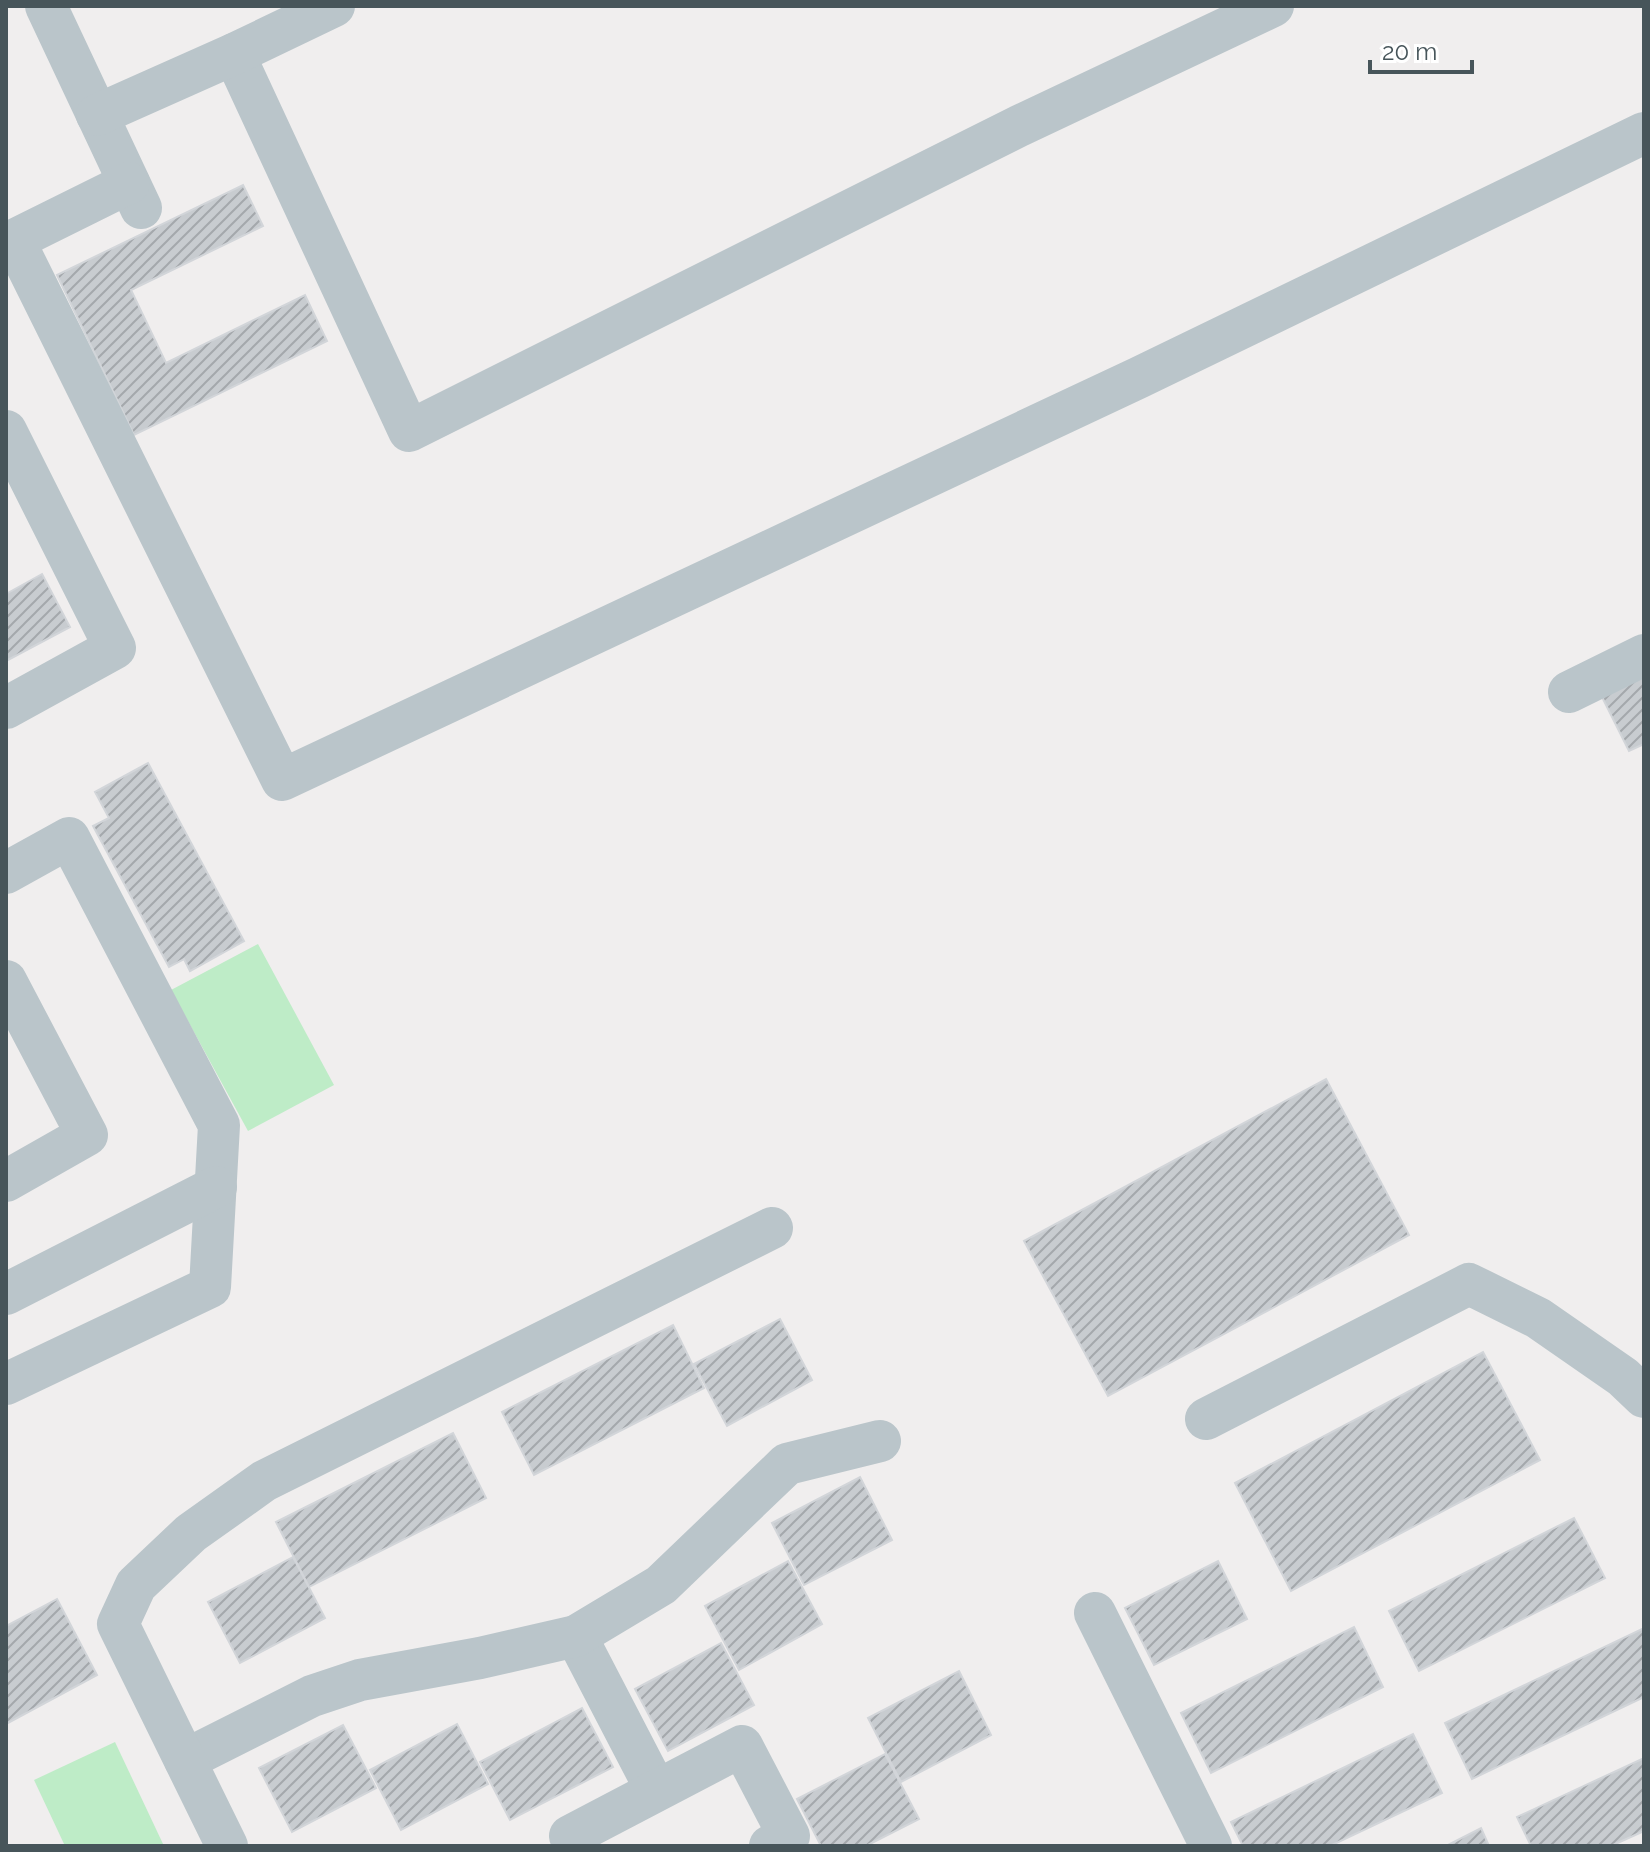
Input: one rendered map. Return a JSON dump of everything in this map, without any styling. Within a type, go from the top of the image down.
[{"type":"street","points":[[46,6],[135,197],[14,240],[282,780],[1138,378],[1644,133]]},
{"type":"street","points":[[97,115],[334,6]]},
{"type":"street","points":[[234,54],[409,431],[1019,126],[1273,6]]},
{"type":"street","points":[[6,431],[115,648],[6,708]]},
{"type":"street","points":[[1569,692],[1644,655]]},
{"type":"street","points":[[6,873],[69,838],[219,1125],[210,1287],[6,1384]]},
{"type":"street","points":[[6,981],[87,1135],[6,1181]]},
{"type":"street","points":[[6,1294],[216,1187]]},
{"type":"street","points":[[227,1846],[118,1624],[136,1585],[191,1533],[264,1481],[772,1228]]},
{"type":"street","points":[[1206,1419],[1469,1284],[1538,1318],[1623,1377],[1644,1397]]},
{"type":"street","points":[[185,1760],[312,1696],[360,1680],[576,1636],[661,1585],[787,1464],[880,1441]]},
{"type":"street","points":[[1095,1613],[1211,1846]]},
{"type":"street","points":[[576,1636],[656,1790]]},
{"type":"street","points":[[575,1846],[570,1836],[742,1746],[789,1836],[770,1846]]},
{"type":"green space","points":[[258,944],[334,1085],[248,1131],[171,990]]},
{"type":"green space","points":[[115,1742],[164,1846],[65,1846],[34,1780]]},
{"type":"building","points":[[243,185],[263,226],[131,290],[166,363],[305,295],[327,341],[134,435],[57,275]]},
{"type":"building","points":[[42,574],[70,627],[6,661],[6,594]]},
{"type":"building","points":[[1644,669],[1644,744],[1629,751],[1599,691]]},
{"type":"building","points":[[148,763],[244,941],[190,971],[184,959],[169,967],[93,826],[109,818],[95,792]]},
{"type":"building","points":[[1326,1079],[1409,1235],[1108,1396],[1024,1241]]},
{"type":"building","points":[[780,1319],[812,1380],[727,1426],[694,1364]]},
{"type":"building","points":[[673,1325],[704,1388],[534,1475],[502,1412]]},
{"type":"building","points":[[1483,1352],[1540,1460],[1291,1591],[1235,1483]]},
{"type":"building","points":[[453,1433],[486,1498],[309,1587],[276,1522]]},
{"type":"building","points":[[860,1477],[892,1540],[804,1585],[772,1523]]},
{"type":"building","points":[[1574,1518],[1605,1578],[1419,1671],[1389,1611]]},
{"type":"building","points":[[293,1557],[325,1618],[240,1663],[208,1602]]},
{"type":"building","points":[[788,1561],[822,1624],[739,1670],[705,1606]]},
{"type":"building","points":[[1218,1561],[1247,1619],[1154,1665],[1125,1608]]},
{"type":"building","points":[[57,1599],[97,1675],[6,1724],[6,1626]]},
{"type":"building","points":[[1354,1627],[1383,1687],[1211,1773],[1181,1713]]},
{"type":"building","points":[[1644,1628],[1644,1697],[1472,1779],[1445,1723]]},
{"type":"building","points":[[721,1643],[754,1705],[668,1751],[635,1689]]},
{"type":"building","points":[[959,1671],[991,1735],[901,1782],[868,1718]]},
{"type":"building","points":[[582,1708],[613,1767],[510,1820],[480,1762]]},
{"type":"building","points":[[457,1724],[488,1784],[401,1830],[370,1770]]},
{"type":"building","points":[[343,1725],[376,1788],[292,1832],[259,1768]]},
{"type":"building","points":[[1413,1734],[1442,1793],[1330,1846],[1243,1846],[1231,1822]]},
{"type":"building","points":[[885,1754],[919,1819],[866,1846],[821,1846],[797,1799]]},
{"type":"building","points":[[1644,1758],[1644,1831],[1611,1846],[1531,1846],[1517,1817]]},
{"type":"building","points":[[1481,1828],[1489,1846],[1446,1846]]}]
